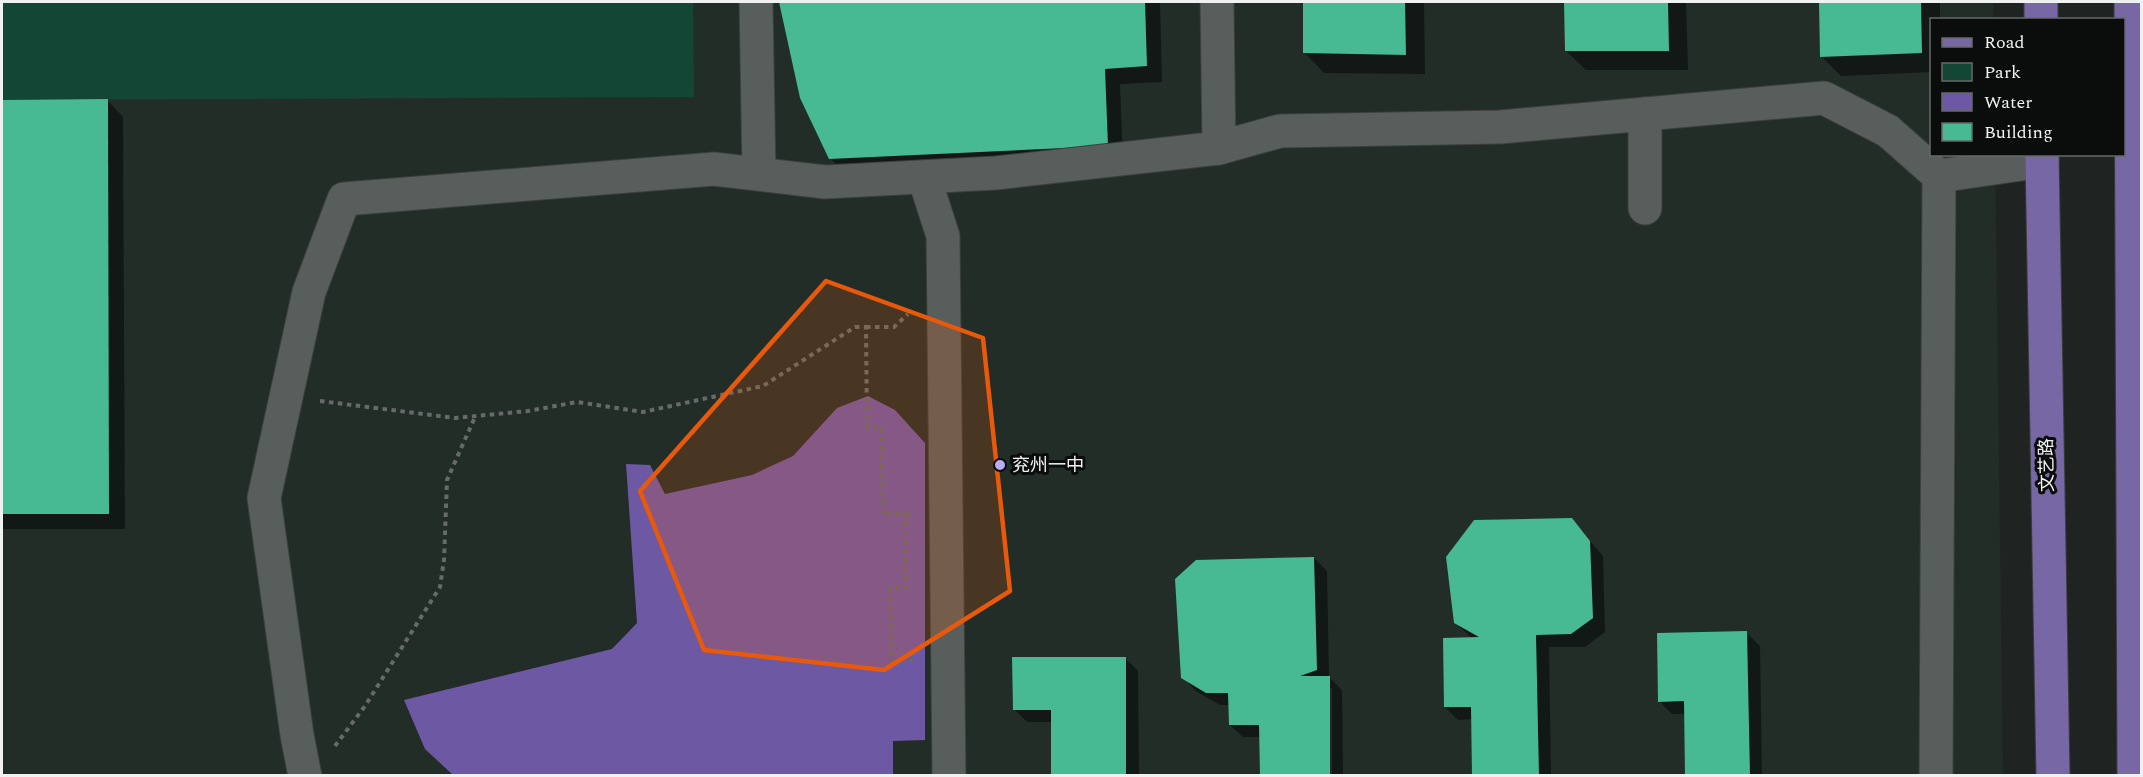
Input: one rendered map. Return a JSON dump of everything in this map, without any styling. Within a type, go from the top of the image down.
[{"type":"main road","points":[[2041,2],[2041,18]]},
{"type":"main road","points":[[2131,2],[2134,776]]},
{"type":"main road","name":"文艺路","points":[[2042,158],[2053,776]]},
{"type":"lane","points":[[756,2],[759,174]]},
{"type":"lane","points":[[1217,2],[1219,148]]},
{"type":"lane","points":[[304,769],[264,498],[309,292],[344,199],[714,169],[825,182],[996,173],[1219,148],[1280,131],[1500,127],[1824,98],[1887,131],[1939,176],[1936,776]]},
{"type":"lane","points":[[1645,114],[1645,208]]},
{"type":"lane","points":[[1939,176],[2042,158]]},
{"type":"lane","points":[[924,177],[943,236],[949,776]]},
{"type":"path","points":[[286,398],[379,407],[455,418],[528,411],[577,402],[643,412],[763,386],[855,327],[894,327],[911,311],[945,312]]},
{"type":"path","points":[[866,327],[867,427],[881,427],[884,514],[945,512]]},
{"type":"path","points":[[304,769],[325,760],[365,706],[441,587],[447,480],[476,416]]},
{"type":"path","points":[[905,513],[906,587],[890,588],[892,661],[948,659]]},
{"type":"highlighted area","points":[[826,281],[983,338],[1010,591],[884,670],[704,650],[640,491]]},
{"type":"shaded area","name":"兖州一中","points":[[2,2],[1993,2],[1993,18],[1930,18],[1930,156],[1995,156],[2003,775],[2,776]]},
{"type":"green space","points":[[2,2],[693,2],[694,97],[2,100]]},
{"type":"water","points":[[868,396],[895,410],[925,443],[925,740],[893,741],[893,775],[453,775],[425,749],[404,700],[612,649],[637,623],[626,464],[650,465],[665,494],[752,475],[793,456],[837,408]]},
{"type":"building","points":[[779,2],[1145,2],[1147,66],[1105,69],[1108,146],[829,159],[800,98]]},
{"type":"building","points":[[1303,2],[1405,2],[1406,55],[1303,53]]},
{"type":"building","points":[[1564,2],[1668,2],[1669,51],[1565,51]]},
{"type":"building","points":[[1819,2],[1921,2],[1922,53],[1820,57]]},
{"type":"building","points":[[108,99],[109,514],[2,514],[2,100]]},
{"type":"building","points":[[1572,518],[1590,541],[1593,618],[1571,634],[1536,635],[1539,776],[1472,776],[1471,707],[1444,707],[1443,638],[1479,637],[1454,623],[1446,557],[1474,520]]},
{"type":"building","points":[[1314,557],[1317,670],[1300,676],[1330,676],[1330,776],[1260,776],[1259,725],[1229,725],[1228,693],[1206,693],[1181,678],[1175,579],[1196,560]]},
{"type":"building","points":[[1747,631],[1750,776],[1685,776],[1684,701],[1658,702],[1657,633]]},
{"type":"building","points":[[1012,657],[1126,657],[1126,776],[1051,776],[1051,710],[1013,710]]},
{"type":"place","name":"兖州一中","points":[[1000,465]]}]
